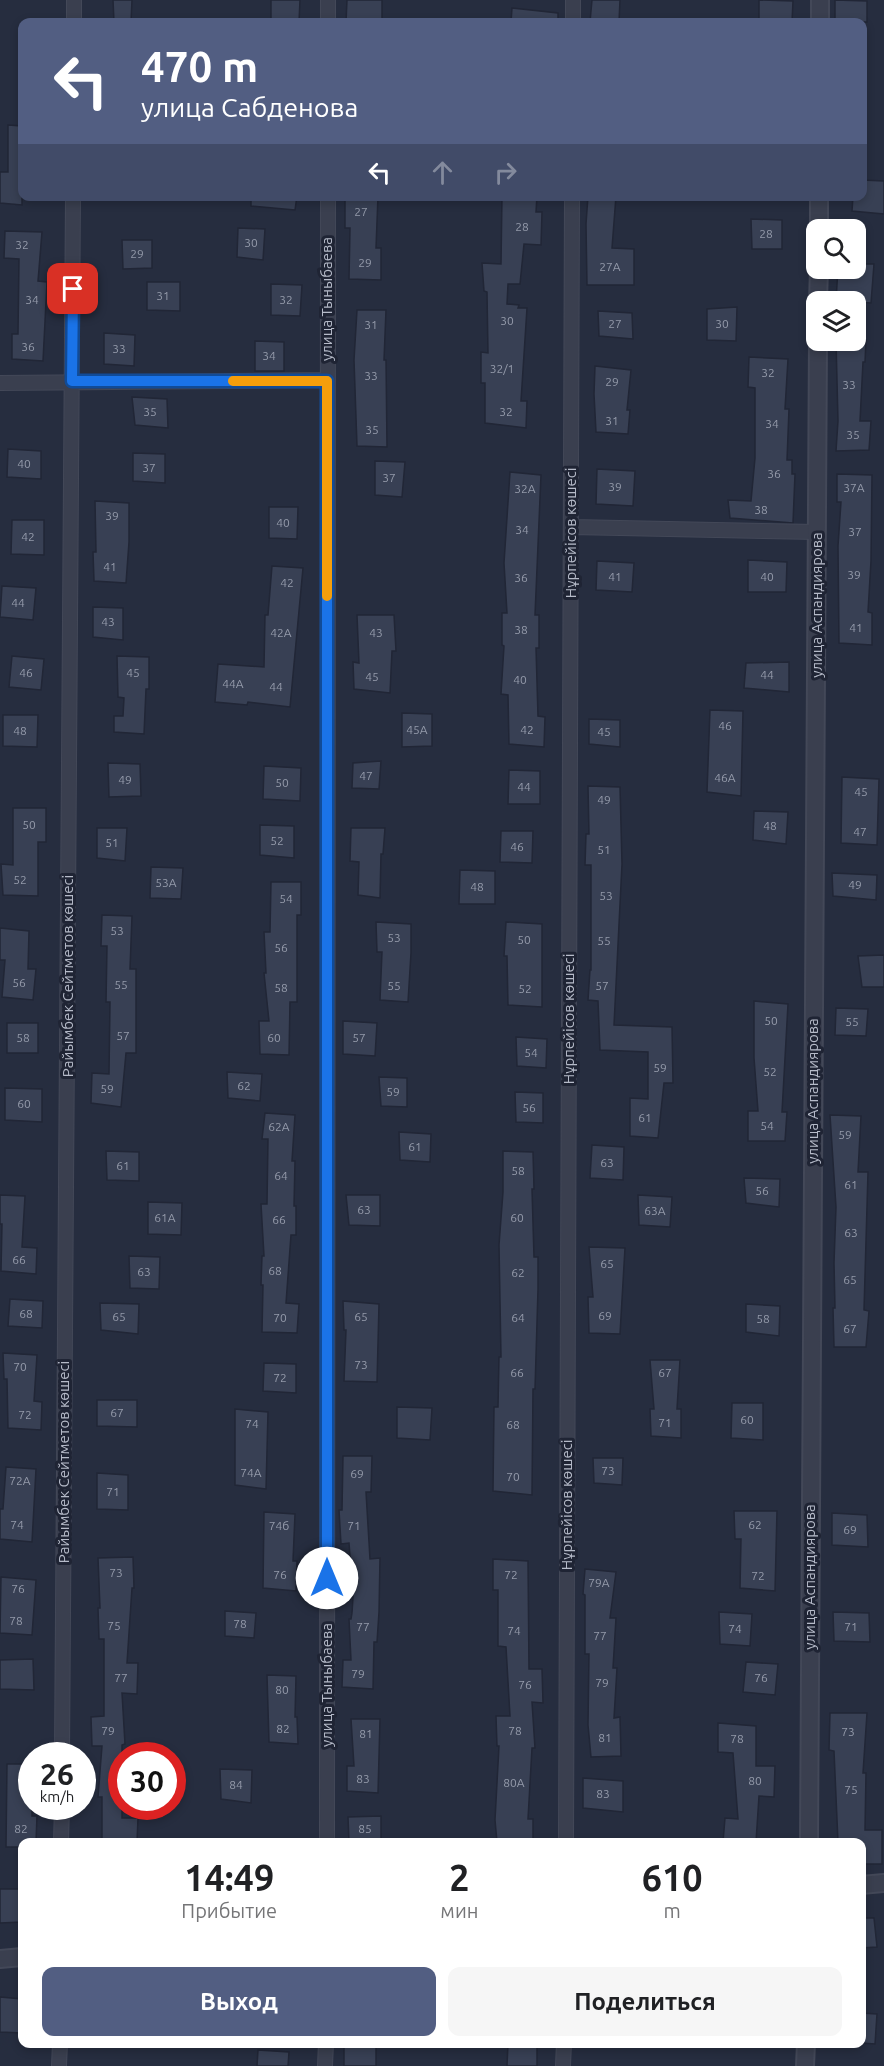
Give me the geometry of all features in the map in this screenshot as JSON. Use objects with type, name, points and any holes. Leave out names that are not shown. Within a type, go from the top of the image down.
[{"type":"street","points":[[74,0],[74,18]]},
{"type":"street","points":[[328,0],[328,18]]},
{"type":"street","points":[[573,0],[573,18]]},
{"type":"street","points":[[820,0],[820,18]]},
{"type":"street","name":"Райымбек Сейтметов көшесі","points":[[62,1742],[73,201]]},
{"type":"street","name":"улица Тыныбаева","points":[[327,1838],[328,201]]},
{"type":"street","name":"Нұрпейісов көшесі","points":[[566,1838],[572,201]]},
{"type":"street","points":[[819,201],[819,219]]},
{"type":"street","name":"улица Аспандиярова","points":[[809,1838],[818,351]]},
{"type":"street","points":[[0,383],[327,381]]},
{"type":"street","points":[[572,527],[817,532]]},
{"type":"street","points":[[61,1838],[62,1820]]},
{"type":"street","points":[[866,1885],[884,1883]]},
{"type":"street","points":[[0,1959],[18,1957]]},
{"type":"street","points":[[59,2066],[60,2048]]},
{"type":"street","points":[[325,2066],[326,2048]]},
{"type":"street","points":[[563,2066],[564,2048]]},
{"type":"street","points":[[805,2066],[806,2048]]},
{"type":"building","points":[[113,0],[132,0],[131,18],[114,18]]},
{"type":"building","points":[[271,0],[300,0],[299,18],[271,18]]},
{"type":"building","points":[[347,0],[382,0],[382,18],[346,18]]},
{"type":"building","points":[[592,0],[620,0],[619,18],[590,18]]},
{"type":"building","points":[[759,0],[793,1],[792,18],[759,18]]},
{"type":"building","points":[[835,0],[867,1],[867,18],[835,18]]},
{"type":"building","points":[[512,8],[558,13],[558,18],[511,18]]},
{"type":"building","points":[[8,125],[18,126],[18,201],[22,201],[22,205],[0,203],[0,172],[8,172]]},
{"type":"building","points":[[867,180],[884,181],[884,214],[852,211],[853,201],[867,201]]},
{"type":"building","points":[[251,201],[296,201],[295,210],[251,206]]},
{"type":"building","points":[[345,201],[378,201],[376,248],[381,248],[381,280],[349,279],[350,228],[345,228]]},
{"type":"building","points":[[502,201],[537,201],[536,212],[542,212],[541,245],[524,244],[520,284],[508,284],[507,304],[527,308],[521,401],[527,401],[526,428],[485,423],[485,383],[481,383],[481,352],[488,353],[487,292],[484,291],[482,263],[501,264]]},
{"type":"building","points":[[588,201],[616,201],[612,248],[634,249],[634,285],[587,285]]},
{"type":"building","points":[[751,219],[782,220],[782,249],[752,249]]},
{"type":"building","points":[[238,228],[265,229],[263,260],[237,257]]},
{"type":"building","points":[[5,231],[42,232],[38,281],[47,282],[43,361],[12,359],[12,334],[18,334],[19,259],[4,258]]},
{"type":"building","points":[[122,240],[152,240],[152,268],[123,269]]},
{"type":"building","points":[[866,264],[874,264],[871,303],[866,303],[866,291],[837,291],[837,279],[866,279]]},
{"type":"building","points":[[147,282],[180,282],[180,311],[147,310]]},
{"type":"building","points":[[271,284],[302,285],[300,316],[271,315]]},
{"type":"building","points":[[737,307],[736,341],[707,340],[707,309]]},
{"type":"building","points":[[357,310],[386,310],[384,360],[386,360],[387,447],[357,446],[354,360]]},
{"type":"building","points":[[598,311],[632,313],[633,339],[599,336]]},
{"type":"building","points":[[104,333],[135,335],[134,366],[104,364]]},
{"type":"building","points":[[255,341],[284,342],[284,371],[255,371]]},
{"type":"building","points":[[836,351],[866,351],[860,421],[871,421],[869,450],[836,451],[838,421]]},
{"type":"building","points":[[749,357],[788,359],[785,409],[789,409],[787,460],[792,460],[792,474],[795,474],[793,523],[730,518],[728,500],[751,501],[755,458],[755,388],[748,387]]},
{"type":"building","points":[[595,366],[631,370],[627,410],[630,410],[628,434],[596,432]]},
{"type":"building","points":[[132,397],[167,399],[168,428],[135,425]]},
{"type":"building","points":[[8,449],[41,451],[41,479],[7,477]]},
{"type":"building","points":[[133,453],[165,454],[165,483],[133,481]]},
{"type":"building","points":[[375,461],[405,462],[402,497],[375,495]]},
{"type":"building","points":[[597,469],[635,471],[633,506],[596,504]]},
{"type":"building","points":[[510,472],[541,475],[535,615],[539,615],[539,648],[536,648],[538,716],[545,717],[544,747],[509,744],[508,695],[501,694],[504,646],[502,645],[502,613],[507,613],[504,563]]},
{"type":"building","points":[[837,474],[872,475],[868,612],[872,613],[872,645],[839,643],[838,546],[841,502],[837,502]]},
{"type":"building","points":[[95,501],[129,503],[126,583],[94,581]]},
{"type":"building","points":[[269,507],[298,507],[297,539],[269,538]]},
{"type":"building","points":[[12,520],[44,520],[44,555],[11,554]]},
{"type":"building","points":[[748,560],[787,562],[786,592],[748,592]]},
{"type":"building","points":[[597,561],[634,563],[632,592],[596,590]]},
{"type":"building","points":[[272,566],[303,568],[290,707],[248,702],[247,705],[215,702],[218,664],[264,667],[265,615],[268,615]]},
{"type":"building","points":[[2,586],[36,588],[33,620],[0,617]]},
{"type":"building","points":[[93,607],[123,608],[123,640],[93,637]]},
{"type":"building","points":[[357,615],[394,615],[396,651],[392,651],[390,693],[354,689],[353,662],[359,663]]},
{"type":"building","points":[[12,656],[44,659],[41,690],[9,687]]},
{"type":"building","points":[[117,656],[149,657],[149,689],[146,689],[144,734],[114,732],[114,716],[123,716],[124,698],[118,697]]},
{"type":"building","points":[[789,662],[789,692],[744,688],[746,663]]},
{"type":"building","points":[[710,710],[743,711],[741,796],[707,792]]},
{"type":"building","points":[[402,713],[432,714],[432,746],[402,747]]},
{"type":"building","points":[[3,715],[38,715],[37,747],[3,746]]},
{"type":"building","points":[[589,719],[620,720],[620,747],[589,744]]},
{"type":"building","points":[[381,761],[379,789],[352,788],[353,763]]},
{"type":"building","points":[[108,763],[140,764],[141,796],[109,797]]},
{"type":"building","points":[[264,766],[301,768],[300,801],[263,799]]},
{"type":"building","points":[[509,770],[540,771],[540,804],[508,804]]},
{"type":"building","points":[[842,777],[879,779],[877,845],[841,843]]},
{"type":"building","points":[[588,786],[620,787],[622,864],[614,1025],[672,1027],[673,1083],[664,1083],[658,1138],[630,1136],[630,1098],[648,1099],[648,1052],[600,1050],[598,1001],[588,1000],[591,970],[591,865],[585,865],[586,834],[589,834]]},
{"type":"building","points":[[13,808],[46,808],[46,842],[38,842],[38,896],[3,895],[1,864],[13,865]]},
{"type":"building","points":[[754,811],[788,812],[786,844],[753,840]]},
{"type":"building","points":[[260,825],[294,826],[294,858],[260,855]]},
{"type":"building","points":[[97,828],[127,828],[125,861],[97,858]]},
{"type":"building","points":[[351,828],[385,828],[383,854],[381,854],[380,898],[358,895],[359,862],[350,861]]},
{"type":"building","points":[[501,831],[533,831],[532,863],[500,862]]},
{"type":"building","points":[[151,867],[183,868],[181,899],[150,898]]},
{"type":"building","points":[[460,870],[495,871],[495,904],[459,904]]},
{"type":"building","points":[[832,873],[877,875],[876,900],[833,896]]},
{"type":"building","points":[[271,882],[301,882],[301,915],[297,915],[297,1002],[290,1002],[289,1055],[260,1054],[259,1021],[269,1021],[264,973],[266,973],[264,932],[270,932]]},
{"type":"building","points":[[102,915],[132,916],[130,969],[136,969],[136,1053],[126,1053],[121,1107],[91,1103],[92,1073],[109,1074],[110,1002],[106,1002],[107,946],[101,946]]},
{"type":"building","points":[[376,922],[411,924],[408,1002],[380,1000],[382,952],[377,952]]},
{"type":"building","points":[[506,922],[542,924],[542,1007],[508,1005],[507,956],[504,956]]},
{"type":"building","points":[[0,928],[29,931],[28,969],[36,969],[33,1000],[2,997],[5,960],[0,960]]},
{"type":"building","points":[[884,955],[884,987],[862,987],[858,956]]},
{"type":"building","points":[[754,1001],[788,1004],[782,1112],[787,1112],[785,1141],[748,1141],[748,1111],[758,1111],[754,1058]]},
{"type":"building","points":[[836,1008],[868,1009],[866,1036],[835,1035]]},
{"type":"building","points":[[343,1021],[377,1023],[375,1056],[343,1054]]},
{"type":"building","points":[[7,1023],[38,1023],[38,1053],[7,1053]]},
{"type":"building","points":[[516,1037],[547,1039],[546,1068],[517,1066]]},
{"type":"building","points":[[227,1072],[262,1074],[260,1101],[228,1098]]},
{"type":"building","points":[[379,1077],[407,1078],[407,1107],[381,1106]]},
{"type":"building","points":[[5,1088],[42,1089],[42,1122],[5,1120]]},
{"type":"building","points":[[515,1092],[543,1093],[543,1123],[516,1122]]},
{"type":"building","points":[[265,1113],[295,1115],[292,1161],[295,1161],[296,1235],[291,1235],[286,1303],[299,1304],[297,1333],[262,1332],[263,1285],[261,1285],[262,1256],[264,1256],[261,1204],[267,1204],[268,1139],[262,1139]]},
{"type":"building","points":[[830,1115],[861,1116],[858,1172],[868,1172],[864,1310],[869,1311],[866,1347],[834,1347],[836,1207]]},
{"type":"building","points":[[399,1132],[431,1134],[430,1162],[400,1160]]},
{"type":"building","points":[[592,1145],[624,1147],[623,1180],[590,1178]]},
{"type":"building","points":[[106,1151],[139,1152],[139,1181],[107,1180]]},
{"type":"building","points":[[503,1151],[533,1152],[534,1257],[538,1257],[538,1289],[535,1389],[533,1389],[532,1495],[493,1491],[494,1407],[498,1407],[499,1357],[501,1357],[499,1245]]},
{"type":"building","points":[[744,1178],[780,1179],[779,1207],[746,1203]]},
{"type":"building","points":[[0,1195],[25,1196],[22,1247],[37,1248],[36,1274],[1,1271]]},
{"type":"building","points":[[346,1195],[380,1195],[380,1226],[349,1225]]},
{"type":"building","points":[[638,1195],[672,1197],[670,1227],[639,1225]]},
{"type":"building","points":[[148,1202],[182,1203],[181,1235],[148,1234]]},
{"type":"building","points":[[589,1247],[625,1248],[620,1334],[589,1333],[588,1297],[593,1297]]},
{"type":"building","points":[[129,1256],[160,1257],[159,1289],[130,1288]]},
{"type":"building","points":[[10,1299],[43,1301],[42,1328],[8,1326]]},
{"type":"building","points":[[343,1301],[379,1304],[377,1382],[344,1381],[346,1330],[344,1330]]},
{"type":"building","points":[[100,1303],[139,1304],[138,1334],[101,1330]]},
{"type":"building","points":[[746,1304],[780,1306],[779,1336],[746,1332]]},
{"type":"building","points":[[3,1353],[37,1355],[34,1401],[42,1402],[41,1430],[8,1428],[7,1379],[4,1379]]},
{"type":"building","points":[[650,1360],[680,1360],[677,1409],[681,1409],[681,1438],[651,1436],[650,1409],[654,1409]]},
{"type":"building","points":[[264,1363],[296,1364],[296,1393],[263,1391]]},
{"type":"building","points":[[97,1400],[137,1400],[137,1427],[97,1426]]},
{"type":"building","points":[[732,1403],[763,1403],[763,1440],[731,1438]]},
{"type":"building","points":[[397,1407],[432,1408],[430,1440],[397,1438]]},
{"type":"building","points":[[235,1409],[268,1412],[266,1489],[235,1485]]},
{"type":"building","points":[[343,1456],[372,1456],[371,1492],[366,1492],[370,1559],[380,1558],[379,1612],[377,1642],[374,1642],[373,1689],[342,1687],[343,1660],[351,1660],[349,1619],[351,1619],[353,1597],[349,1543],[341,1544],[339,1510],[342,1510]]},
{"type":"building","points":[[593,1458],[623,1458],[622,1485],[594,1483]]},
{"type":"building","points":[[6,1467],[36,1469],[32,1542],[0,1539],[0,1509],[3,1509]]},
{"type":"building","points":[[97,1473],[128,1475],[128,1510],[97,1509]]},
{"type":"building","points":[[734,1511],[777,1511],[775,1591],[740,1588],[741,1539],[735,1539]]},
{"type":"building","points":[[264,1512],[295,1514],[293,1561],[297,1561],[296,1591],[263,1588]]},
{"type":"building","points":[[832,1513],[867,1515],[868,1547],[832,1545]]},
{"type":"building","points":[[133,1557],[134,1588],[132,1588],[127,1663],[138,1663],[137,1694],[122,1693],[125,1742],[108,1742],[108,1820],[138,1820],[137,1838],[102,1838],[102,1797],[98,1797],[102,1746],[96,1746],[96,1742],[92,1742],[91,1717],[104,1716],[104,1639],[99,1639],[98,1608],[100,1608],[98,1558]]},
{"type":"building","points":[[493,1559],[528,1561],[529,1669],[542,1669],[543,1703],[532,1702],[535,1748],[532,1748],[528,1819],[533,1819],[533,1838],[497,1838],[495,1820],[499,1746],[497,1746],[496,1716],[510,1716],[506,1647],[498,1646],[498,1590],[493,1590]]},
{"type":"building","points":[[585,1569],[616,1572],[610,1618],[616,1618],[613,1668],[617,1668],[614,1718],[620,1717],[621,1756],[591,1757],[588,1725],[589,1654],[585,1654],[585,1595],[583,1594]]},
{"type":"building","points":[[1,1577],[36,1580],[32,1635],[0,1633]]},
{"type":"building","points":[[225,1611],[256,1613],[254,1638],[225,1636]]},
{"type":"building","points":[[719,1612],[752,1614],[750,1646],[720,1644]]},
{"type":"building","points":[[833,1612],[869,1613],[870,1642],[834,1641]]},
{"type":"building","points":[[33,1659],[34,1690],[0,1689],[0,1660]]},
{"type":"building","points":[[746,1662],[778,1664],[775,1695],[743,1692]]},
{"type":"building","points":[[267,1675],[296,1676],[295,1717],[297,1717],[298,1744],[269,1742]]},
{"type":"building","points":[[830,1713],[867,1713],[863,1773],[866,1773],[865,1830],[882,1830],[882,1864],[866,1864],[866,1838],[838,1838],[834,1751],[829,1750]]},
{"type":"building","points":[[351,1719],[380,1719],[378,1793],[347,1791],[347,1766],[354,1766]]},
{"type":"building","points":[[718,1723],[756,1726],[756,1766],[775,1766],[774,1797],[759,1796],[756,1838],[723,1838],[725,1818],[738,1819],[733,1753],[718,1752]]},
{"type":"building","points":[[7,1764],[18,1764],[18,1820],[37,1820],[36,1838],[18,1838],[18,1847],[6,1847]]},
{"type":"building","points":[[220,1769],[252,1770],[251,1803],[221,1799]]},
{"type":"building","points":[[583,1778],[623,1781],[623,1812],[583,1808]]},
{"type":"building","points":[[381,1816],[381,1838],[349,1838],[348,1817]]},
{"type":"building","points":[[0,1889],[18,1889],[18,1922],[0,1923]]},
{"type":"building","points":[[866,1918],[874,1918],[877,1947],[866,1948]]},
{"type":"building","points":[[0,1997],[18,1999],[18,2033],[0,2032]]},
{"type":"building","points":[[866,2013],[877,2014],[875,2044],[866,2043]]},
{"type":"building","points":[[344,2048],[376,2048],[376,2066],[344,2066]]},
{"type":"building","points":[[508,2048],[537,2048],[537,2066],[507,2066]]},
{"type":"building","points":[[258,2050],[289,2052],[288,2066],[257,2066]]},
{"type":"slow traffic","points":[[233,381],[327,381],[327,596]]},
{"type":"route","points":[[73,289],[72,381],[327,381],[327,1578]]}]
